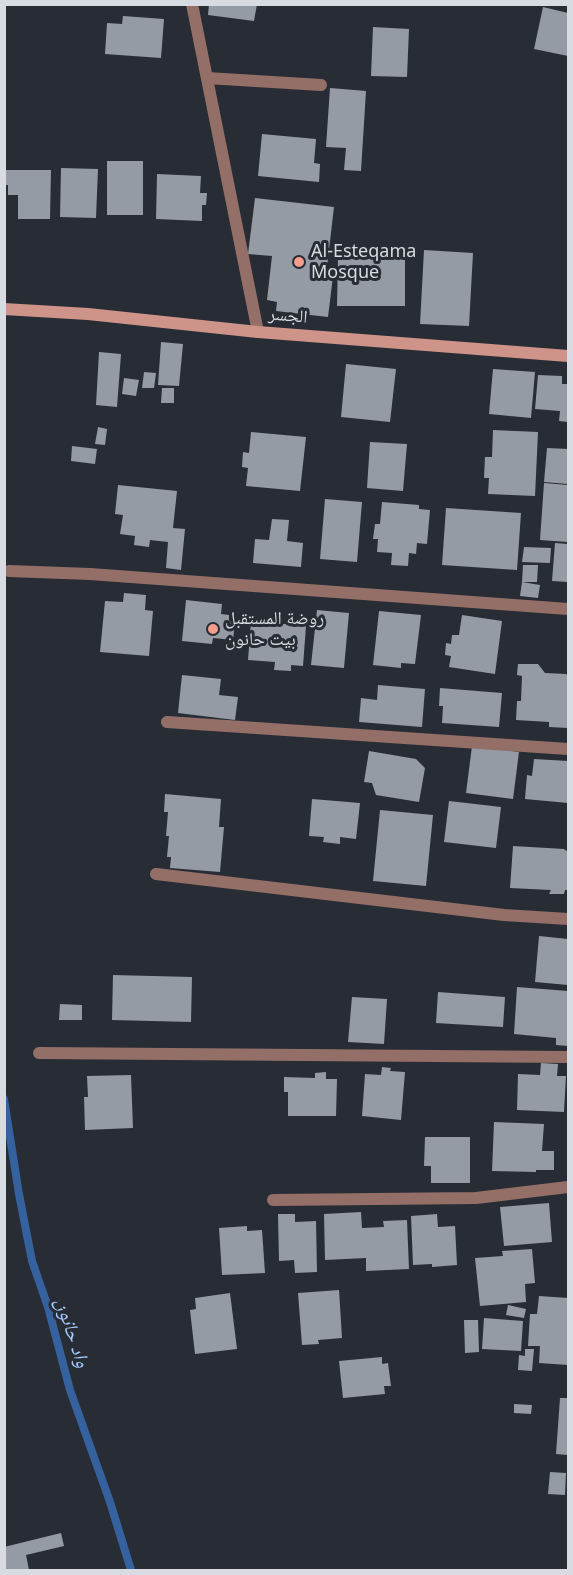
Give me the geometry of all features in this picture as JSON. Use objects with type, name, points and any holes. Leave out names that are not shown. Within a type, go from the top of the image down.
[{"type":"street","points":[[192,4],[258,332]]},
{"type":"street","points":[[207,78],[321,85]]},
{"type":"street","name":"الجسر","points":[[4,309],[88,314],[258,332],[568,356]]},
{"type":"street","points":[[9,571],[102,574],[568,609]]},
{"type":"street","points":[[167,722],[568,749]]},
{"type":"street","points":[[156,874],[504,915],[568,919]]},
{"type":"street","points":[[39,1053],[568,1058]]},
{"type":"street","points":[[273,1200],[476,1198],[568,1187]]},
{"type":"building","points":[[209,4],[257,4],[254,21],[208,15]]},
{"type":"building","points":[[543,7],[568,13],[568,56],[534,49]]},
{"type":"building","points":[[123,16],[164,19],[161,58],[105,54],[107,23],[122,24]]},
{"type":"building","points":[[373,27],[409,29],[407,77],[371,76]]},
{"type":"building","points":[[330,88],[366,91],[361,171],[344,170],[346,148],[326,147]]},
{"type":"building","points":[[262,134],[316,139],[314,163],[320,164],[319,182],[258,176]]},
{"type":"building","points":[[107,161],[143,161],[143,215],[107,215]]},
{"type":"building","points":[[61,168],[98,169],[96,218],[60,217]]},
{"type":"building","points":[[4,170],[51,170],[50,219],[18,219],[18,195],[8,195],[8,185],[4,185]]},
{"type":"building","points":[[157,174],[201,176],[200,193],[207,193],[206,205],[202,205],[202,221],[156,219]]},
{"type":"building","name":"Al-Esteqama Mosque","points":[[255,198],[334,207],[327,267],[334,268],[328,317],[276,311],[277,302],[267,300],[272,256],[248,254]]},
{"type":"building","points":[[424,250],[473,253],[469,326],[420,324]]},
{"type":"building","points":[[338,259],[405,259],[405,306],[337,306]]},
{"type":"building","points":[[161,342],[183,344],[179,386],[158,385]]},
{"type":"building","points":[[99,352],[121,354],[117,407],[96,405]]},
{"type":"building","points":[[346,364],[396,369],[390,422],[341,417]]},
{"type":"building","points":[[493,369],[535,372],[531,418],[489,414]]},
{"type":"building","points":[[144,372],[156,373],[154,388],[142,388]]},
{"type":"building","points":[[538,375],[562,376],[562,384],[568,384],[568,422],[559,421],[560,411],[535,409]]},
{"type":"building","points":[[124,378],[139,380],[136,396],[122,394]]},
{"type":"building","points":[[162,388],[174,388],[174,403],[161,403]]},
{"type":"building","points":[[98,427],[107,429],[105,445],[95,444]]},
{"type":"building","points":[[493,430],[538,432],[535,496],[488,494],[489,478],[484,478],[485,457],[492,457]]},
{"type":"building","points":[[251,432],[306,437],[300,491],[246,486],[248,468],[242,467],[243,452],[249,453]]},
{"type":"building","points":[[370,442],[407,444],[403,491],[367,488]]},
{"type":"building","points":[[72,446],[97,449],[95,464],[71,461]]},
{"type":"building","points":[[547,448],[568,449],[568,484],[544,482]]},
{"type":"building","points":[[544,483],[568,485],[568,542],[540,540]]},
{"type":"building","points":[[118,485],[177,491],[173,528],[185,529],[181,570],[166,568],[168,542],[150,540],[149,547],[134,545],[135,536],[120,534],[123,515],[115,514]]},
{"type":"building","points":[[325,499],[362,502],[357,562],[320,559]]},
{"type":"building","points":[[382,502],[419,505],[419,509],[430,510],[427,544],[417,543],[416,554],[409,553],[408,566],[391,565],[392,553],[377,552],[378,539],[373,539],[375,524],[380,524]]},
{"type":"building","points":[[446,508],[521,513],[517,570],[442,565]]},
{"type":"building","points":[[272,519],[289,520],[287,541],[303,543],[301,567],[253,563],[255,539],[269,540]]},
{"type":"building","points":[[555,543],[568,544],[568,582],[552,581]]},
{"type":"building","points":[[524,547],[551,548],[550,563],[522,562]]},
{"type":"building","points":[[523,565],[538,565],[537,582],[522,582]]},
{"type":"building","points":[[522,582],[540,585],[538,598],[520,596]]},
{"type":"building","points":[[124,593],[146,595],[145,610],[153,611],[149,656],[100,652],[105,601],[123,602]]},
{"type":"building","points":[[186,600],[222,604],[221,614],[229,615],[229,621],[235,622],[233,640],[213,638],[212,644],[182,641]]},
{"type":"building","points":[[317,610],[349,613],[344,668],[311,665]]},
{"type":"building","points":[[379,611],[421,615],[415,664],[401,663],[401,668],[373,665]]},
{"type":"building","points":[[462,615],[502,621],[495,674],[449,667],[451,656],[445,655],[446,643],[451,644],[452,635],[459,635]]},
{"type":"building","points":[[251,621],[306,626],[303,666],[291,665],[291,671],[274,670],[275,662],[248,660]]},
{"type":"building","points":[[518,664],[538,664],[545,673],[568,676],[568,728],[549,727],[549,722],[516,720],[517,701],[521,701],[522,676],[517,675]]},
{"type":"building","points":[[182,675],[221,679],[219,695],[238,697],[235,720],[178,713]]},
{"type":"building","points":[[378,685],[425,689],[422,727],[359,722],[361,698],[377,700]]},
{"type":"building","points":[[440,688],[502,693],[499,727],[442,723],[443,706],[439,706]]},
{"type":"building","points":[[472,746],[519,752],[513,799],[466,793]]},
{"type":"building","points":[[369,751],[416,759],[425,768],[419,802],[376,795],[372,783],[364,782]]},
{"type":"building","points":[[534,759],[568,761],[568,803],[525,799],[527,775],[532,776]]},
{"type":"building","points":[[165,794],[221,799],[219,827],[224,827],[220,872],[170,868],[171,857],[167,857],[169,836],[166,836],[168,812],[164,812]]},
{"type":"building","points":[[312,799],[360,803],[356,839],[340,837],[340,844],[323,842],[324,837],[309,836]]},
{"type":"building","points":[[449,801],[501,807],[496,848],[444,842]]},
{"type":"building","points":[[380,810],[433,815],[426,886],[373,881]]},
{"type":"building","points":[[513,846],[564,849],[568,852],[568,890],[565,890],[564,894],[549,894],[551,890],[510,888]]},
{"type":"building","points":[[539,936],[568,939],[568,985],[535,982]]},
{"type":"building","points":[[113,975],[192,977],[191,1022],[112,1020]]},
{"type":"building","points":[[517,987],[568,991],[568,1046],[556,1045],[556,1038],[514,1034]]},
{"type":"building","points":[[438,992],[505,997],[503,1027],[436,1023]]},
{"type":"building","points":[[352,997],[387,999],[384,1044],[348,1042]]},
{"type":"building","points":[[60,1004],[82,1005],[82,1020],[59,1020]]},
{"type":"building","points":[[541,1063],[558,1064],[557,1076],[566,1076],[564,1112],[517,1110],[518,1074],[540,1075]]},
{"type":"building","points":[[382,1067],[391,1068],[390,1071],[405,1072],[401,1120],[362,1116],[365,1074],[381,1075]]},
{"type":"building","points":[[326,1072],[326,1079],[337,1079],[336,1116],[288,1116],[288,1092],[284,1092],[284,1077],[315,1078],[315,1073]]},
{"type":"building","points":[[131,1075],[133,1128],[85,1130],[84,1097],[88,1097],[87,1076]]},
{"type":"building","points":[[494,1122],[544,1124],[542,1151],[554,1151],[554,1170],[492,1171]]},
{"type":"building","points":[[425,1137],[470,1137],[470,1183],[431,1183],[431,1166],[424,1166]]},
{"type":"building","points":[[549,1203],[552,1242],[504,1246],[500,1207]]},
{"type":"building","points":[[361,1212],[362,1228],[384,1227],[383,1221],[407,1220],[409,1269],[366,1271],[366,1258],[325,1260],[324,1214]]},
{"type":"building","points":[[278,1214],[295,1214],[295,1222],[316,1221],[317,1272],[295,1273],[294,1260],[279,1261]]},
{"type":"building","points":[[437,1214],[438,1227],[455,1226],[457,1265],[432,1267],[432,1264],[413,1265],[411,1216]]},
{"type":"building","points":[[247,1226],[247,1231],[262,1230],[265,1273],[222,1275],[219,1228]]},
{"type":"building","points":[[532,1249],[535,1283],[525,1284],[526,1302],[480,1306],[475,1258],[503,1256],[502,1251]]},
{"type":"building","points":[[339,1290],[342,1338],[318,1340],[319,1344],[302,1345],[298,1293]]},
{"type":"building","points":[[230,1293],[237,1349],[195,1354],[190,1310],[196,1309],[195,1298]]},
{"type":"building","points":[[539,1296],[568,1298],[568,1365],[539,1363],[540,1346],[528,1346],[530,1314],[537,1314]]},
{"type":"building","points":[[508,1305],[526,1309],[524,1318],[506,1315]]},
{"type":"building","points":[[484,1318],[523,1321],[521,1351],[482,1349]]},
{"type":"building","points":[[464,1320],[478,1320],[479,1352],[465,1353]]},
{"type":"building","points":[[525,1349],[534,1349],[532,1371],[518,1370],[519,1355],[525,1356]]},
{"type":"building","points":[[382,1357],[382,1364],[388,1363],[391,1386],[384,1386],[385,1394],[343,1398],[339,1361]]},
{"type":"building","points":[[560,1398],[568,1398],[568,1455],[556,1454]]},
{"type":"building","points":[[514,1404],[532,1405],[531,1414],[514,1413]]},
{"type":"building","points":[[550,1472],[566,1473],[565,1495],[548,1494]]},
{"type":"building","points":[[61,1533],[64,1546],[26,1555],[29,1570],[6,1570],[4,1547]]},
{"type":"waterway","name":"واد حانون","points":[[4,1099],[32,1261],[48,1307],[70,1390],[110,1502],[131,1570]]},
{"type":"place","name":"Al-Esteqama Mosque","points":[[299,262]]},
{"type":"place","name":"روضة المستقبل بيت حانون","points":[[213,629]]}]
